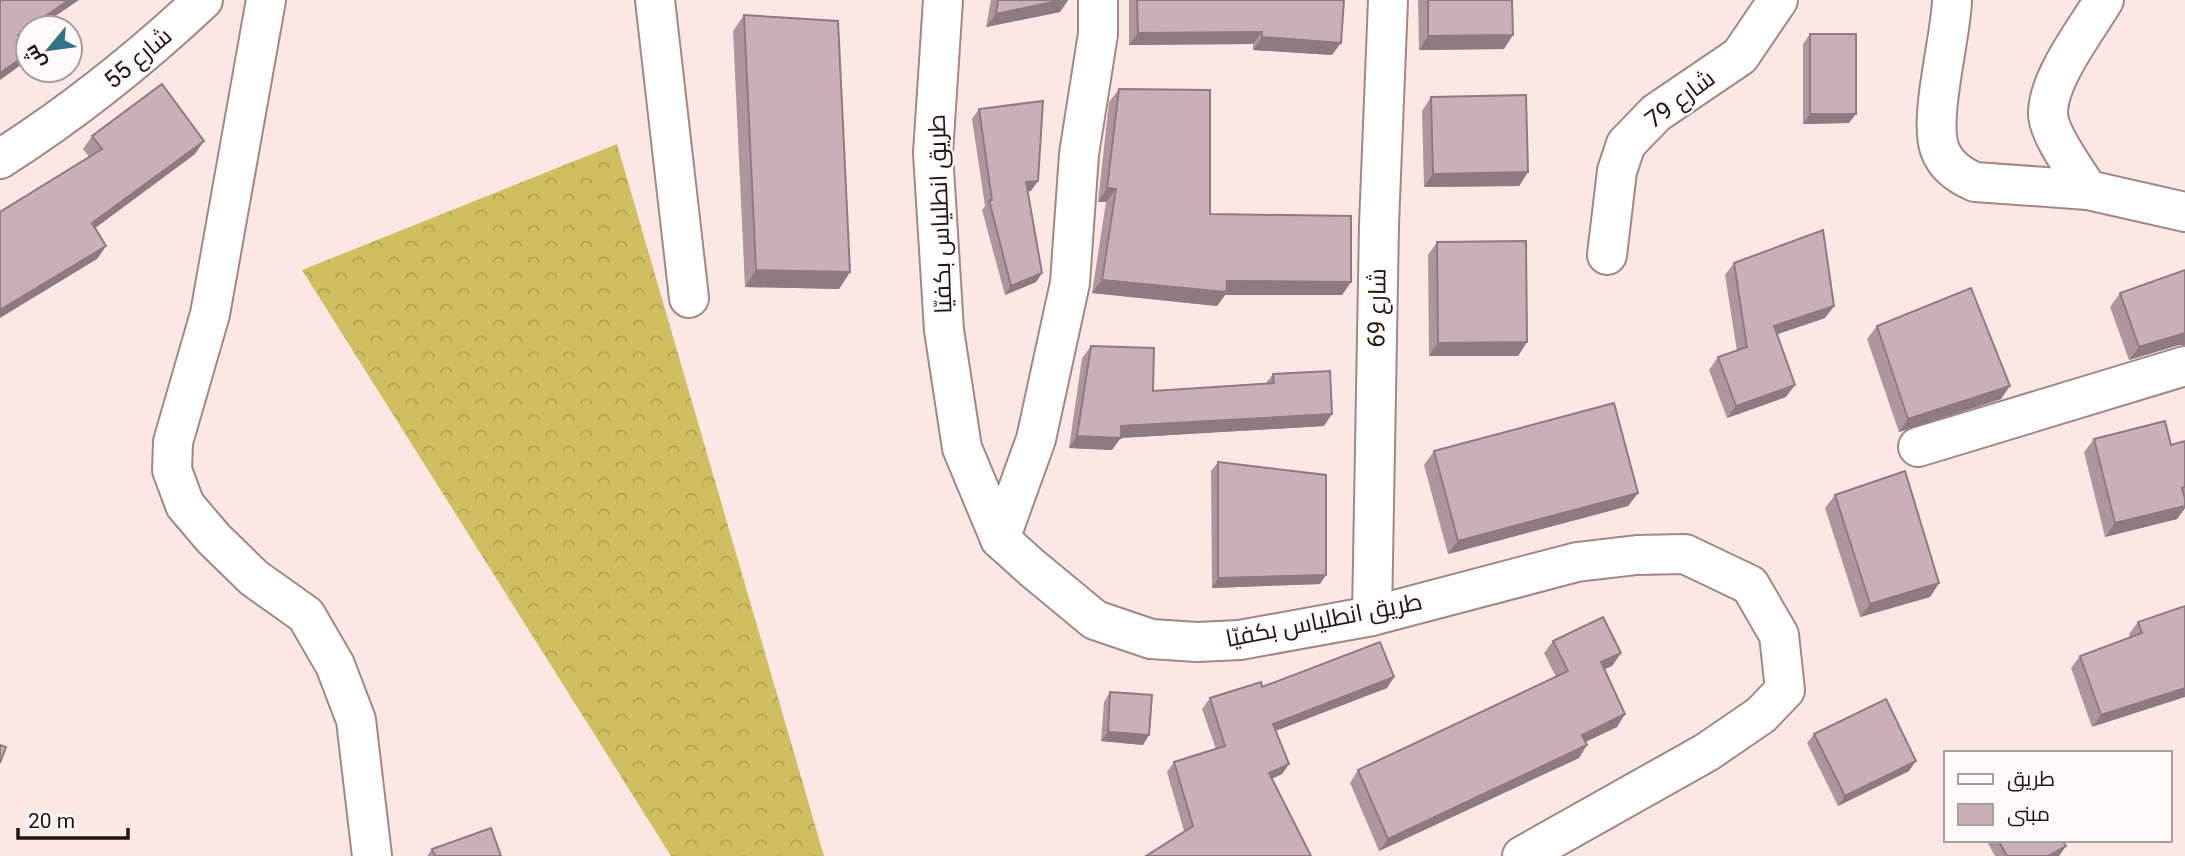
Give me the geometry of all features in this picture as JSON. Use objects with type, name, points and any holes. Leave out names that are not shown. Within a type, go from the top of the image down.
[{"type":"main road","name":"شارع 55","points":[[0,159],[69,114],[148,51],[203,0]]},
{"type":"main road","points":[[266,0],[210,314],[173,442],[172,470],[185,505],[254,578],[306,615],[335,665],[356,720],[372,856]]},
{"type":"main road","points":[[655,0],[689,298]]},
{"type":"main road","name":"طريق انطلياس بكفيّا","points":[[943,0],[933,153],[944,330],[962,448],[1000,540],[1095,620],[1151,639],[1240,640],[1372,616],[1577,562],[1637,555],[1685,554],[1750,585],[1779,635],[1784,690],[1761,715],[1707,752],[1522,856]]},
{"type":"main road","points":[[1000,540],[1036,439],[1070,283],[1079,154],[1098,34],[1098,0]]},
{"type":"main road","name":"شارع 69","points":[[1372,616],[1379,225],[1388,0]]},
{"type":"main road","name":"شارع 79","points":[[1607,255],[1617,171],[1626,144],[1656,113],[1740,55],[1779,0]]},
{"type":"main road","points":[[1952,0],[1951,27],[1936,126],[1940,152],[1958,174],[1975,182],[2088,190],[2185,212]]},
{"type":"main road","points":[[2088,190],[2060,145],[2048,114],[2056,81],[2104,0]]},
{"type":"main road","points":[[1918,447],[2185,366]]},
{"type":"green space","points":[[617,144],[824,856],[671,856],[302,270]]},
{"type":"building","points":[[0,0],[69,0],[49,14],[14,14],[14,64],[0,73]]},
{"type":"building","points":[[998,0],[1062,0],[996,14]]},
{"type":"building","points":[[1137,0],[1344,0],[1341,43],[1262,37],[1262,32],[1138,33]]},
{"type":"building","points":[[1428,0],[1512,0],[1513,35],[1428,36]]},
{"type":"building","points":[[744,15],[838,21],[850,272],[756,270]]},
{"type":"building","points":[[1810,34],[1856,34],[1856,114],[1810,114]]},
{"type":"building","points":[[162,84],[204,141],[92,223],[106,246],[0,310],[0,212],[102,149],[92,136]]},
{"type":"building","points":[[1119,89],[1210,90],[1210,214],[1351,216],[1351,282],[1227,281],[1226,292],[1102,280],[1116,189],[1107,188]]},
{"type":"building","points":[[1526,95],[1528,172],[1433,174],[1431,97]]},
{"type":"building","points":[[1043,101],[1038,181],[1026,182],[1042,273],[1011,286],[989,200],[992,200],[979,109]]},
{"type":"building","points":[[1823,230],[1834,306],[1774,326],[1795,385],[1736,406],[1718,357],[1747,347],[1734,263]]},
{"type":"building","points":[[1526,241],[1527,342],[1438,343],[1437,242]]},
{"type":"building","points":[[2185,270],[2185,333],[2139,347],[2120,293]]},
{"type":"building","points":[[1971,288],[2010,386],[1908,419],[1877,326]]},
{"type":"building","points":[[1091,346],[1154,348],[1153,391],[1274,383],[1273,374],[1330,371],[1332,414],[1121,426],[1121,438],[1077,436]]},
{"type":"building","points":[[1614,403],[1638,493],[1458,541],[1434,451]]},
{"type":"building","points":[[2165,421],[2171,445],[2185,441],[2185,487],[2182,488],[2185,506],[2115,523],[2094,439]]},
{"type":"building","points":[[1218,462],[1326,475],[1326,575],[1218,578]]},
{"type":"building","points":[[1905,471],[1939,583],[1870,604],[1835,495]]},
{"type":"building","points":[[2185,606],[2185,688],[2101,715],[2080,656],[2142,633],[2138,622]]},
{"type":"building","points":[[1603,617],[1621,653],[1601,662],[1625,714],[1582,735],[1587,745],[1388,839],[1358,770],[1568,671],[1553,641]]},
{"type":"building","points":[[1380,642],[1394,677],[1273,724],[1289,764],[1269,773],[1311,856],[1146,856],[1193,826],[1174,762],[1225,746],[1210,698],[1261,682],[1262,687]]},
{"type":"building","points":[[1110,692],[1152,695],[1149,735],[1108,732]]},
{"type":"building","points":[[1886,699],[1916,761],[1845,796],[1814,734]]},
{"type":"building","points":[[0,745],[6,747],[0,763]]},
{"type":"building","points":[[491,828],[501,856],[435,856],[432,849]]},
{"type":"building","points":[[1999,842],[2063,842],[2066,846],[2048,856],[2007,856]]}]
